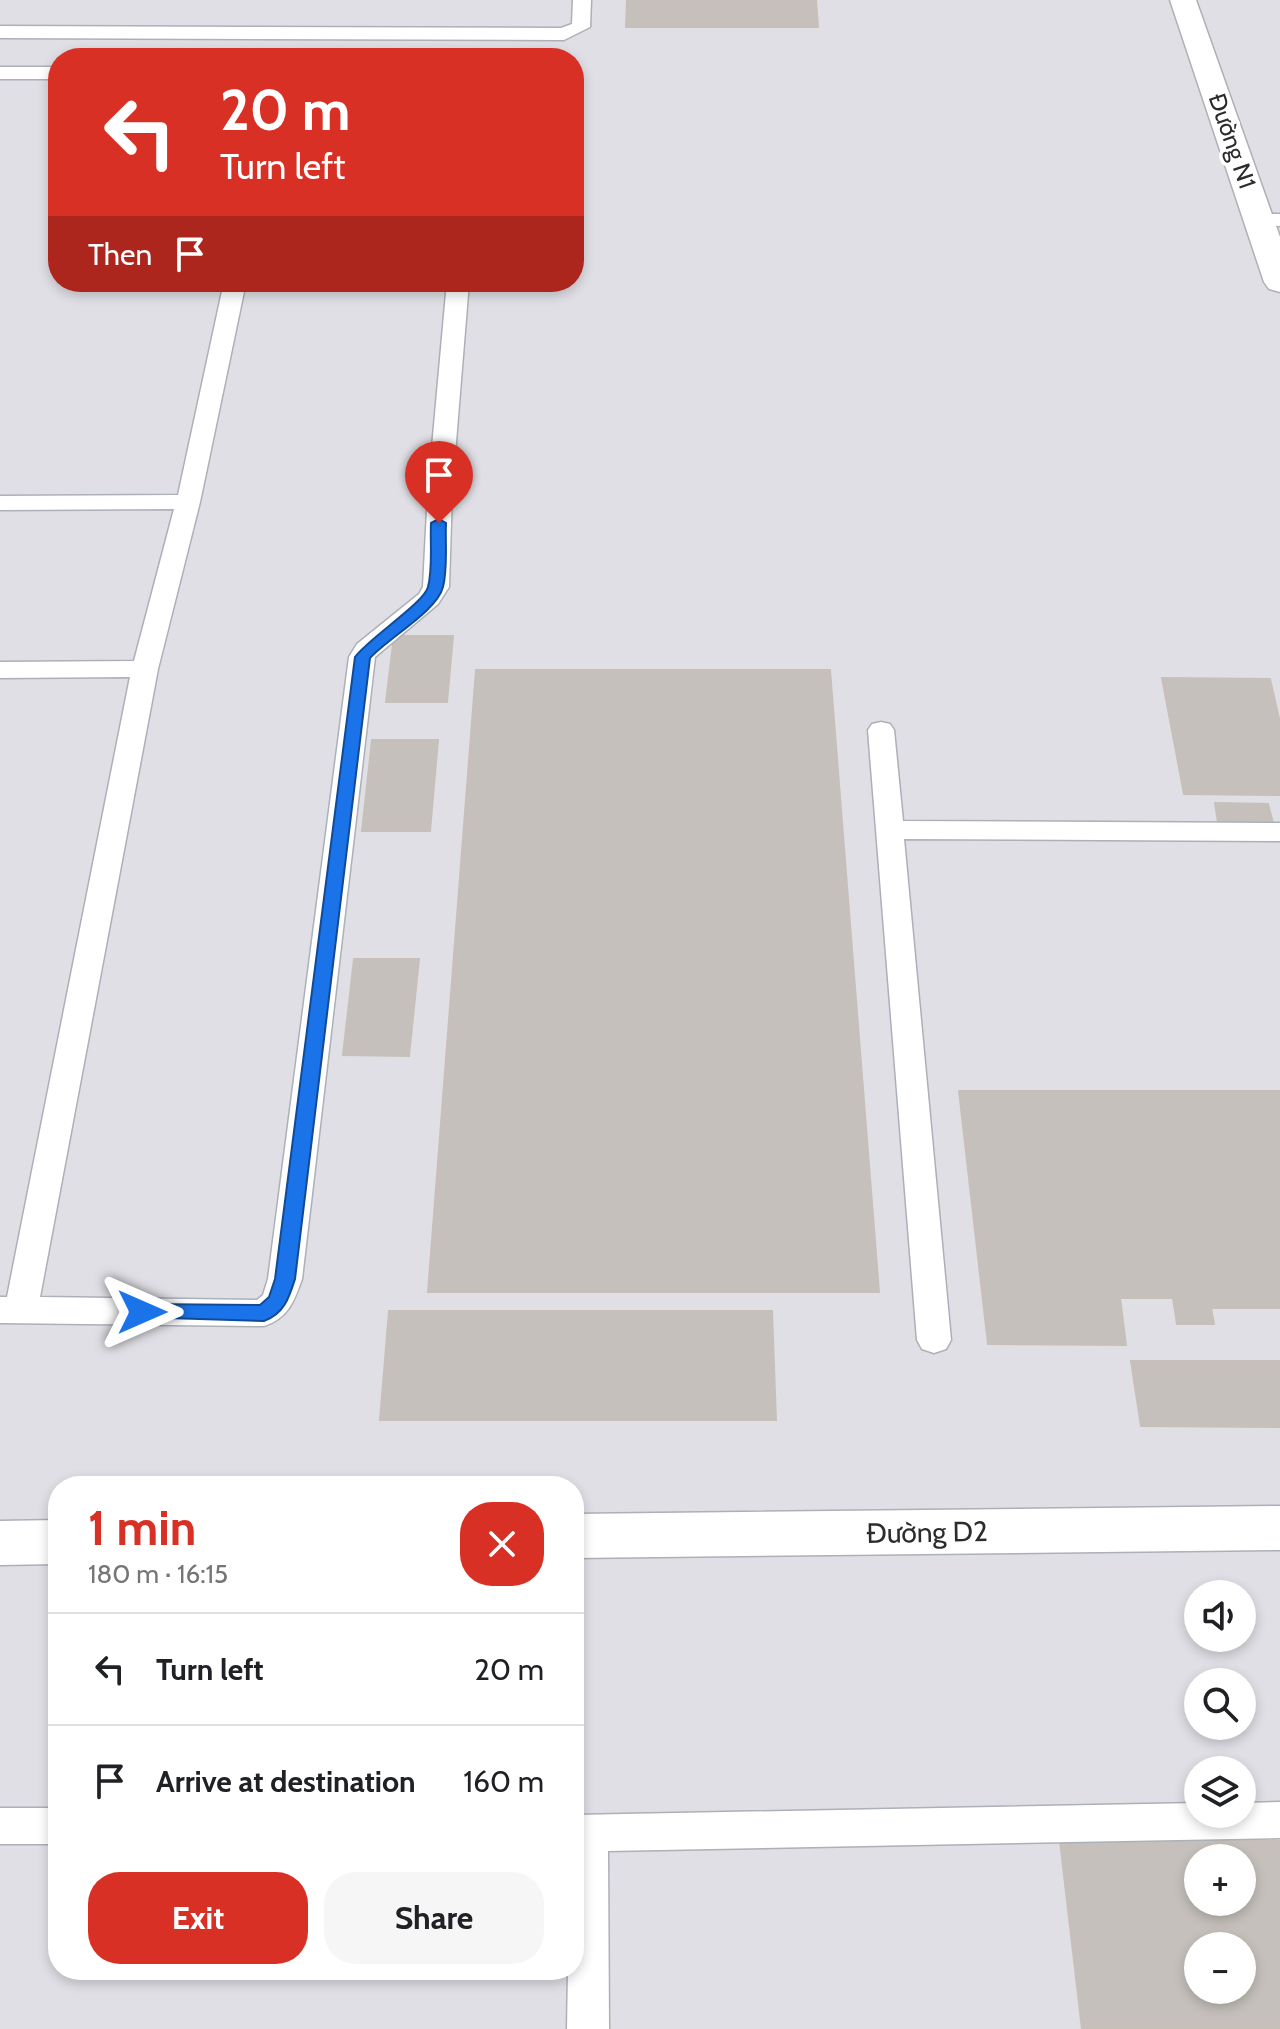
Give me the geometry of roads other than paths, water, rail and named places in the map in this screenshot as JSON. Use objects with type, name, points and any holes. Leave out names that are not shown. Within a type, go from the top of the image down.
[{"type":"street","name":"Đường N1","points":[[1183,0],[1269,220],[1280,282]]},
{"type":"street","name":"Đường D2","points":[[584,1536],[1280,1528]]},
{"type":"street","points":[[0,1543],[48,1542]]},
{"type":"lane","points":[[0,32],[564,34],[581,27],[582,0]]},
{"type":"lane","points":[[0,73],[48,73]]},
{"type":"lane","points":[[233,292],[188,502],[145,669],[10,1310],[264,1313],[277,1302],[285,1279],[362,657],[378,639],[429,599],[436,587],[457,292]]},
{"type":"lane","points":[[0,503],[188,502]]},
{"type":"lane","points":[[0,670],[145,669]]},
{"type":"lane","points":[[881,730],[934,1340]]},
{"type":"lane","points":[[890,830],[1280,832]]},
{"type":"lane","points":[[584,1834],[1280,1820]]},
{"type":"lane","points":[[0,1826],[48,1826]]},
{"type":"lane","points":[[584,1918],[588,2029]]}]
